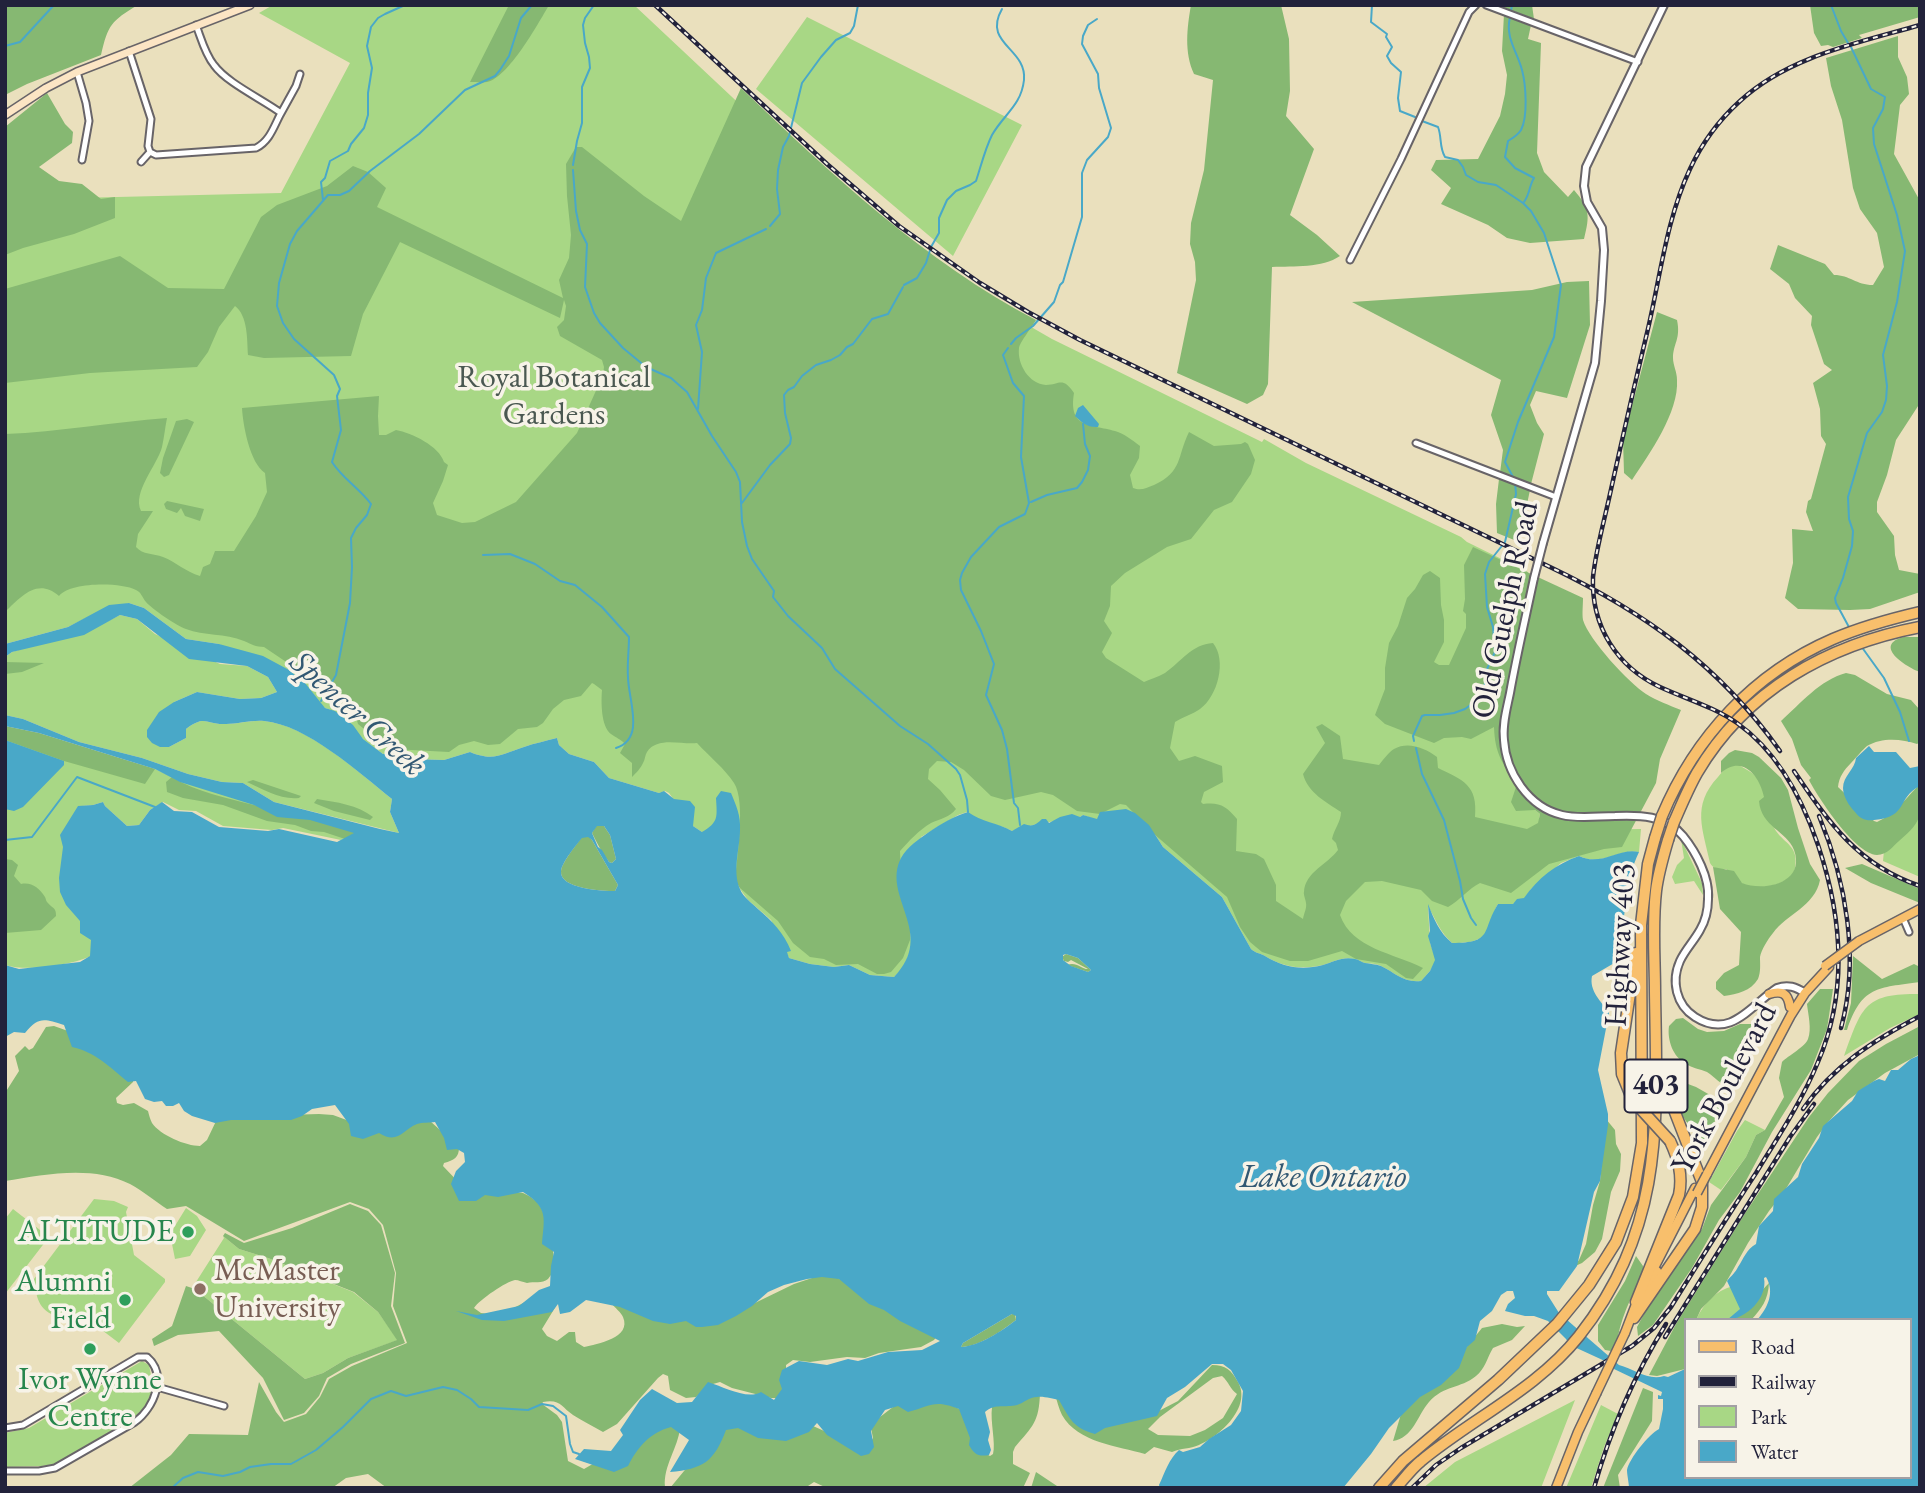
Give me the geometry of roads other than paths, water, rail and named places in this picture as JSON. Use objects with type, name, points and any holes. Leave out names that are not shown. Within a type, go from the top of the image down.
[{"type":"highway","name":"Highway 403","points":[[1379,1488],[1403,1461],[1542,1339],[1573,1306],[1603,1265],[1616,1241],[1633,1197],[1642,1143],[1641,925],[1648,864],[1662,816],[1689,762],[1741,698],[1781,667],[1818,645],[1847,633],[1920,611]]},
{"type":"highway","name":"Highway 403","points":[[1396,1488],[1418,1463],[1528,1385],[1561,1356],[1591,1320],[1611,1289],[1629,1251],[1639,1225],[1654,1154],[1656,892],[1660,866],[1674,822],[1697,773],[1717,744],[1756,701],[1800,670],[1858,643],[1920,627]]},
{"type":"highway","points":[[1636,1302],[1682,1182],[1670,1140],[1638,1106],[1622,1074],[1621,1053],[1641,925]]},
{"type":"highway","points":[[1634,1318],[1695,1229],[1703,1199],[1699,1174],[1664,1084],[1655,981]]},
{"type":"main road","points":[[5,116],[77,72],[250,5]]},
{"type":"main road","name":"York Boulevard","points":[[1625,1333],[1636,1302],[1790,1007],[1827,966],[1859,943],[1920,909]]},
{"type":"main road","name":"York Boulevard","points":[[1904,920],[1920,915]]},
{"type":"main road","name":"York Boulevard","points":[[1706,1171],[1803,992]]},
{"type":"main road","points":[[1769,993],[1784,993],[1788,997],[1790,1007]]},
{"type":"main road","name":"York Boulevard","points":[[1556,1488],[1578,1432],[1696,1190]]},
{"type":"street","points":[[1486,5],[1638,62]]},
{"type":"street","name":"Old Guelph Road","points":[[1664,5],[1586,167],[1584,186],[1587,202],[1602,228],[1604,250],[1595,363],[1534,578],[1503,730],[1506,755],[1514,776],[1528,795],[1550,811],[1571,816],[1632,815],[1657,819],[1669,824],[1691,846],[1709,895],[1707,914],[1701,929],[1679,962],[1676,972],[1677,994],[1690,1014],[1716,1025],[1729,1023],[1742,1018],[1769,993]]},
{"type":"street","points":[[1350,260],[1475,6]]},
{"type":"street","points":[[129,51],[151,119],[148,146],[150,152],[156,155],[256,148],[268,139],[281,113],[215,68],[196,25]]},
{"type":"street","points":[[77,72],[89,121],[82,160]]},
{"type":"street","points":[[275,124],[300,74]]},
{"type":"street","points":[[141,162],[150,152]]},
{"type":"street","points":[[1416,443],[1556,497]]},
{"type":"street","points":[[1904,920],[1909,932]]},
{"type":"street","points":[[1769,993],[1783,986],[1803,992]]},
{"type":"street","points":[[5,1428],[31,1421],[138,1357],[147,1357],[153,1363],[157,1387],[152,1404],[141,1418],[63,1465],[39,1471],[5,1471]]},
{"type":"street","points":[[157,1387],[224,1406]]},
{"type":"water","points":[[1083,405],[1099,424],[1098,427],[1088,426],[1075,416],[1078,408]]},
{"type":"water","name":"Lake Ontario","points":[[129,603],[144,608],[186,639],[219,644],[263,656],[289,670],[305,683],[325,708],[335,711],[353,725],[363,739],[383,754],[395,753],[410,759],[444,760],[470,752],[492,757],[557,738],[559,745],[569,754],[594,762],[609,778],[659,793],[664,791],[674,799],[690,801],[695,807],[693,826],[702,832],[714,822],[716,798],[721,791],[731,793],[740,820],[736,867],[740,889],[781,933],[791,951],[787,952],[789,958],[834,967],[849,965],[870,975],[894,977],[906,961],[910,930],[898,887],[897,873],[901,858],[929,832],[968,812],[1012,831],[1024,824],[1034,825],[1042,819],[1049,823],[1072,814],[1097,819],[1100,812],[1126,809],[1149,825],[1163,847],[1222,897],[1254,951],[1279,963],[1300,968],[1351,958],[1381,966],[1404,979],[1415,981],[1421,981],[1435,960],[1428,936],[1428,904],[1440,930],[1452,943],[1475,941],[1484,934],[1498,904],[1513,904],[1517,899],[1524,898],[1541,878],[1563,863],[1579,856],[1595,859],[1625,852],[1639,852],[1628,888],[1616,962],[1592,976],[1594,991],[1609,1013],[1598,1070],[1608,1114],[1600,1181],[1594,1192],[1577,1266],[1559,1291],[1547,1291],[1547,1294],[1559,1313],[1619,1365],[1652,1377],[1668,1377],[1684,1369],[1684,1479],[1911,1479],[1911,1318],[1758,1318],[1769,1300],[1770,1288],[1766,1277],[1763,1293],[1754,1306],[1741,1316],[1729,1318],[1740,1309],[1727,1281],[1747,1252],[1756,1244],[1759,1226],[1773,1211],[1774,1199],[1798,1177],[1802,1164],[1819,1138],[1823,1126],[1852,1101],[1858,1091],[1879,1079],[1885,1081],[1891,1070],[1898,1070],[1920,1055],[1920,1488],[1629,1488],[1629,1465],[1645,1441],[1659,1429],[1663,1399],[1658,1399],[1658,1395],[1661,1396],[1662,1392],[1570,1345],[1548,1321],[1505,1311],[1515,1298],[1513,1291],[1501,1295],[1492,1311],[1480,1321],[1475,1340],[1467,1347],[1459,1368],[1441,1385],[1420,1397],[1389,1428],[1343,1488],[1160,1488],[1167,1466],[1179,1450],[1183,1452],[1200,1447],[1231,1425],[1241,1411],[1243,1391],[1231,1370],[1223,1364],[1212,1364],[1167,1398],[1157,1416],[1105,1428],[1095,1434],[1073,1422],[1059,1400],[1034,1397],[1017,1405],[993,1408],[985,1412],[990,1432],[989,1455],[975,1453],[969,1445],[970,1438],[959,1409],[938,1404],[908,1412],[898,1406],[885,1410],[871,1431],[874,1447],[869,1454],[861,1456],[827,1435],[817,1423],[809,1432],[786,1441],[758,1438],[738,1428],[726,1430],[712,1457],[699,1466],[681,1471],[670,1472],[689,1440],[671,1427],[650,1437],[628,1466],[614,1472],[575,1459],[584,1449],[611,1451],[623,1435],[620,1430],[640,1400],[652,1389],[677,1403],[692,1402],[708,1382],[742,1394],[761,1392],[774,1400],[782,1389],[779,1380],[782,1370],[799,1361],[827,1365],[848,1359],[858,1361],[888,1352],[922,1350],[940,1341],[869,1304],[839,1279],[822,1277],[784,1285],[768,1292],[752,1306],[718,1325],[696,1327],[686,1321],[670,1324],[653,1321],[620,1307],[586,1300],[570,1312],[560,1314],[558,1304],[552,1312],[504,1321],[482,1320],[456,1311],[477,1315],[519,1306],[539,1290],[550,1286],[554,1252],[542,1244],[544,1220],[541,1209],[523,1192],[498,1197],[485,1195],[476,1201],[459,1201],[451,1184],[456,1171],[465,1162],[464,1153],[457,1149],[447,1150],[435,1122],[417,1124],[391,1138],[379,1133],[363,1139],[351,1136],[349,1124],[335,1105],[312,1109],[291,1120],[231,1120],[215,1123],[192,1116],[184,1111],[179,1103],[166,1106],[162,1101],[145,1099],[136,1081],[128,1082],[95,1056],[72,1047],[64,1025],[42,1020],[25,1033],[14,1032],[5,1037],[5,965],[19,969],[80,962],[90,956],[91,940],[80,933],[80,921],[66,905],[60,892],[63,847],[60,835],[78,806],[103,802],[127,826],[139,825],[150,810],[162,802],[174,811],[192,812],[219,827],[268,831],[279,829],[337,842],[354,833],[310,820],[277,817],[254,805],[180,782],[155,769],[39,733],[5,726],[5,715],[23,719],[79,742],[142,758],[188,774],[222,782],[243,783],[274,802],[399,833],[390,812],[392,799],[331,751],[280,724],[264,721],[219,724],[202,721],[186,729],[186,738],[169,747],[160,747],[147,737],[147,730],[159,712],[197,692],[240,699],[261,698],[277,692],[268,677],[247,666],[189,659],[137,619],[120,615],[84,635],[12,652],[5,657],[5,644],[68,627],[109,605]],"holes":[[[597,826],[604,826],[610,835],[616,859],[612,863],[598,847],[592,833]],[[588,837],[618,885],[615,891],[583,888],[567,882],[562,877],[561,871],[570,853],[582,838]],[[1063,955],[1078,958],[1091,970],[1088,972],[1071,966],[1063,960]],[[1012,1314],[1016,1316],[1016,1320],[1004,1329],[975,1344],[961,1347],[963,1343]]]},
{"type":"water","points":[[5,740],[64,761],[64,765],[23,807],[14,811],[5,809]]},
{"type":"water","points":[[1869,746],[1874,752],[1896,752],[1910,768],[1920,766],[1920,786],[1908,796],[1898,811],[1885,818],[1871,820],[1863,819],[1857,814],[1847,801],[1843,788],[1856,758]]},
{"type":"waterway","points":[[5,46],[20,42],[54,5]]},
{"type":"waterway","points":[[323,200],[321,182],[325,178],[330,161],[348,151],[364,128],[368,115],[372,68],[367,46],[371,27],[378,18],[405,5]]},
{"type":"waterway","name":"Spencer Creek","points":[[321,701],[336,675],[350,603],[351,538],[367,515],[371,504],[332,462],[341,430],[337,396],[340,389],[334,375],[294,339],[283,323],[277,306],[279,283],[290,244],[297,231],[328,195],[340,195],[349,191],[370,171],[419,134],[465,90],[495,76],[509,56],[521,18],[532,5]]},
{"type":"waterway","points":[[573,165],[582,123],[582,87],[590,68],[583,25],[594,5]]},
{"type":"waterway","points":[[770,226],[780,214],[778,170],[802,83],[836,40],[850,33],[858,5]]},
{"type":"waterway","points":[[1372,5],[1371,22],[1387,34],[1392,47],[1387,56],[1401,72],[1398,98],[1400,111],[1415,117]]},
{"type":"waterway","points":[[1511,11],[1512,5]]},
{"type":"waterway","points":[[1831,5],[1848,43]]},
{"type":"waterway","points":[[904,285],[917,278],[926,263],[939,233],[939,218],[947,200],[956,191],[976,181],[992,135],[1016,103],[1022,89],[1023,69],[997,30],[1002,9]]},
{"type":"waterway","points":[[1510,17],[1510,38],[1523,76],[1525,109],[1521,130],[1508,141],[1505,157],[1515,168],[1534,178],[1524,202]]},
{"type":"waterway","points":[[1011,344],[1033,326],[1054,302],[1063,282],[1082,217],[1082,173],[1087,160],[1108,137],[1111,128],[1099,88],[1098,74],[1082,44],[1088,25],[1097,19]]},
{"type":"waterway","points":[[1850,629],[1835,598],[1852,546],[1853,531],[1849,519],[1848,497],[1867,433],[1882,412],[1886,400],[1883,355],[1897,302],[1905,251],[1897,215],[1874,144],[1873,128],[1883,109],[1885,97],[1871,89],[1851,47]]},
{"type":"waterway","points":[[1422,121],[1438,127],[1445,157],[1458,160],[1466,175],[1478,182],[1496,185],[1531,211],[1544,233],[1561,285],[1554,337],[1518,422],[1505,462],[1513,477]]},
{"type":"waterway","points":[[573,170],[576,211],[580,230],[587,244],[585,287],[600,323],[623,348],[646,367],[671,378],[687,392],[736,472],[740,482],[742,522],[747,546],[752,559],[774,591],[773,597],[788,616],[822,648],[835,669],[900,726],[928,744],[956,769],[967,800],[968,812]]},
{"type":"waterway","points":[[698,409],[702,352],[696,325],[702,310],[706,278],[716,253],[766,229]]},
{"type":"waterway","points":[[742,503],[770,465],[790,444],[784,395],[816,365],[840,355],[853,344],[872,319],[888,314],[903,287]]},
{"type":"waterway","points":[[1008,348],[1003,355],[1013,383],[1024,396],[1021,457],[1029,503],[1025,514],[999,527],[971,557],[960,580],[961,590],[994,664],[986,695],[1002,730],[1007,749],[1014,803],[1018,808],[1020,825]]},
{"type":"waterway","points":[[1031,502],[1077,488],[1082,482],[1088,470],[1090,456],[1085,444],[1083,424]]},
{"type":"waterway","points":[[1414,741],[1413,736],[1422,716],[1454,713],[1465,709],[1480,698],[1484,689],[1487,669],[1495,652],[1493,627],[1487,607],[1485,574],[1489,562],[1505,542],[1516,494],[1515,482]]},
{"type":"waterway","points":[[483,555],[510,554],[535,564],[560,581],[575,585],[602,607],[629,637],[628,672],[633,727],[631,736],[616,748]]},
{"type":"waterway","points":[[1861,646],[1884,678],[1900,712],[1909,741]]},
{"type":"waterway","points":[[1416,748],[1422,774],[1444,820],[1463,899],[1476,925]]},
{"type":"waterway","points":[[5,840],[32,837],[77,777],[155,807]]},
{"type":"waterway","points":[[172,1488],[183,1478],[198,1472],[223,1476],[250,1467],[291,1464],[316,1450],[371,1399],[391,1391],[406,1396],[443,1387],[457,1390],[479,1407],[528,1410],[542,1404],[553,1406],[566,1416],[570,1444],[573,1452],[579,1454]]},
{"type":"railway","points":[[655,5],[827,164],[899,226],[980,283],[1080,340],[1550,567],[1617,603],[1648,622],[1705,667],[1732,692],[1780,751]]},
{"type":"railway","points":[[1412,1488],[1436,1465],[1461,1448],[1632,1346],[1654,1328],[1671,1307],[1789,1119],[1812,1076],[1828,1035],[1838,981],[1836,926],[1818,845],[1796,793],[1765,748],[1737,723],[1719,712],[1645,679],[1619,656],[1602,628],[1597,612],[1593,577],[1669,229],[1682,188],[1700,150],[1732,108],[1780,73],[1825,53],[1920,25]]},
{"type":"railway","points":[[1794,771],[1833,825],[1862,854],[1898,877],[1920,886]]},
{"type":"railway","points":[[1819,816],[1837,867],[1850,948],[1847,1002],[1841,1028]]},
{"type":"railway","points":[[1803,1109],[1827,1080],[1856,1055],[1920,1016]]},
{"type":"railway","points":[[1665,1337],[1790,1137],[1814,1104]]},
{"type":"railway","points":[[1594,1488],[1624,1403],[1666,1324]]},
{"type":"place","name":"ALTITUDE","points":[[188,1232]]},
{"type":"place","name":"McMaster University","points":[[200,1289]]},
{"type":"place","name":"Alumni Field","points":[[125,1300]]},
{"type":"place","name":"Ivor Wynne Centre","points":[[90,1349]]},
{"type":"park label","name":"Royal Botanical Gardens","points":[[554,396]]}]
